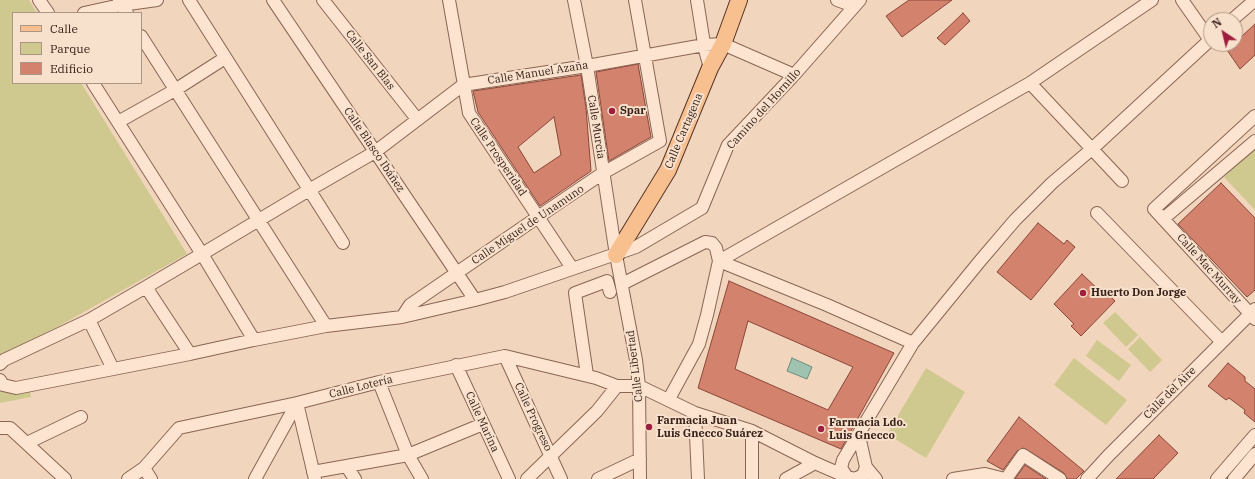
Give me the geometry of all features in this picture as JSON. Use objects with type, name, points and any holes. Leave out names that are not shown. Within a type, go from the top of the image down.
[{"type":"main road","name":"Calle Cartagena","points":[[616,255],[668,170],[710,68],[723,44],[739,0]]},
{"type":"street","points":[[40,0],[47,12]]},
{"type":"street","points":[[89,12],[157,0]]},
{"type":"street","points":[[189,0],[343,243]]},
{"type":"street","name":"Calle Blasco Ibáñez","points":[[273,0],[475,300]]},
{"type":"street","name":"Calle San Blas","points":[[323,0],[417,119]]},
{"type":"street","name":"Calle Prosperidad","points":[[449,0],[469,113],[572,268]]},
{"type":"street","name":"Calle Murcia","points":[[574,0],[587,66],[616,255]]},
{"type":"street","points":[[635,0],[660,141],[674,154]]},
{"type":"street","points":[[697,0],[704,45],[710,68]]},
{"type":"street","points":[[837,0],[857,3]]},
{"type":"street","points":[[719,261],[1030,83],[1152,0]]},
{"type":"street","points":[[1182,0],[1203,29]]},
{"type":"street","points":[[1241,12],[1255,0]]},
{"type":"street","name":"Camino del Hornillo","points":[[0,380],[3,385],[16,388],[326,326],[402,317],[505,292],[636,247],[702,208],[728,145],[794,75],[857,3]]},
{"type":"street","points":[[142,38],[326,326]]},
{"type":"street","points":[[723,44],[794,75]]},
{"type":"street","name":"Calle Manuel Azaña","points":[[0,364],[4,360],[89,320],[375,152],[463,85],[587,66],[704,45],[723,44]]},
{"type":"street","points":[[853,478],[841,468],[844,458],[859,436],[913,343],[1015,220],[1052,184],[1203,46]]},
{"type":"street","points":[[118,122],[175,90],[225,58]]},
{"type":"street","points":[[1030,83],[1093,148],[1122,181]]},
{"type":"street","points":[[94,84],[202,254],[254,340]]},
{"type":"street","points":[[1255,116],[1154,209],[1163,219],[1255,141]]},
{"type":"street","name":"Calle Miguel de Unamuno","points":[[402,317],[410,305],[538,217],[603,173],[660,141]]},
{"type":"street","points":[[1097,213],[1222,342]]},
{"type":"street","name":"Calle Mac Murray","points":[[1163,219],[1253,314]]},
{"type":"street","points":[[622,284],[705,242],[712,243],[719,261],[707,316],[699,344],[669,399]]},
{"type":"street","name":"Calle Libertad","points":[[616,255],[639,386],[640,479]]},
{"type":"street","points":[[719,261],[827,305],[913,343]]},
{"type":"street","points":[[591,376],[574,294],[607,281],[610,292]]},
{"type":"street","points":[[146,287],[190,354]]},
{"type":"street","name":"Calle del Aire","points":[[1087,479],[1222,342],[1253,314]]},
{"type":"street","points":[[89,320],[113,369]]},
{"type":"street","name":"Calle Lotería","points":[[128,479],[144,468],[179,428],[297,403],[379,382],[456,365],[505,356],[591,376],[617,386]]},
{"type":"street","name":"Calle Progreso","points":[[505,356],[561,479]]},
{"type":"street","name":"Calle Marina","points":[[456,365],[509,479]]},
{"type":"street","points":[[379,382],[408,455],[422,479]]},
{"type":"street","points":[[527,479],[597,411],[617,386],[639,386],[669,399],[695,413],[752,431],[818,464],[853,478],[863,475],[865,463],[859,436]]},
{"type":"street","points":[[297,403],[314,475],[408,455],[483,424]]},
{"type":"street","points":[[255,479],[297,403]]},
{"type":"street","points":[[695,413],[698,479]]},
{"type":"street","points":[[27,443],[81,417]]},
{"type":"street","points":[[0,428],[10,428],[65,479]]},
{"type":"street","points":[[752,431],[752,479]]},
{"type":"street","points":[[1217,479],[1255,435]]},
{"type":"street","points":[[786,479],[818,464],[857,454],[876,479]]},
{"type":"street","points":[[1234,479],[1255,454]]},
{"type":"street","points":[[953,479],[985,474],[1005,479],[1023,455],[1060,479]]},
{"type":"street","points":[[598,479],[640,459]]},
{"type":"street","points":[[348,467],[355,479]]},
{"type":"street","points":[[144,468],[151,479]]},
{"type":"green space","points":[[0,0],[29,0],[36,12],[12,12],[12,84],[82,84],[187,254],[59,326],[0,355]]},
{"type":"green space","points":[[1255,148],[1255,210],[1224,177]]},
{"type":"green space","points":[[1115,312],[1138,335],[1126,347],[1103,323]]},
{"type":"green space","points":[[1140,337],[1162,360],[1150,372],[1128,349]]},
{"type":"green space","points":[[1097,340],[1131,365],[1119,381],[1086,356]]},
{"type":"green space","points":[[1074,358],[1127,400],[1106,425],[1054,385]]},
{"type":"green space","points":[[926,368],[965,392],[926,458],[887,434]]},
{"type":"green space","points":[[0,389],[30,390],[31,397],[0,403]]},
{"type":"shaded area","points":[[792,358],[812,367],[807,379],[787,371]]},
{"type":"building","points":[[909,0],[952,0],[902,37],[886,16]]},
{"type":"building","points":[[963,13],[970,21],[945,45],[937,38]]},
{"type":"building","points":[[1255,24],[1255,55],[1240,69],[1228,52],[1243,52],[1243,35]]},
{"type":"building","points":[[638,64],[651,137],[609,161],[596,72]]},
{"type":"building","points":[[581,75],[586,108],[591,171],[540,206],[478,112],[473,91]],"holes":[[[554,117],[561,155],[534,173],[518,147]]]},
{"type":"building","points":[[1221,183],[1255,218],[1255,290],[1247,297],[1178,224]]},
{"type":"building","points":[[1038,223],[1064,244],[1067,240],[1075,247],[1031,300],[997,272]]},
{"type":"building","points":[[1082,274],[1102,293],[1104,290],[1115,301],[1081,336],[1071,326],[1074,324],[1054,304]]},
{"type":"building","points":[[729,281],[894,353],[841,449],[698,388]],"holes":[[[748,321],[853,367],[828,410],[735,369]]]},
{"type":"building","points":[[1228,363],[1245,377],[1245,381],[1255,389],[1255,422],[1244,413],[1245,410],[1229,398],[1226,400],[1208,386]]},
{"type":"building","points":[[1019,417],[1084,471],[1076,479],[1067,479],[1064,473],[1024,448],[1017,451],[1003,470],[987,461]]},
{"type":"building","points":[[1159,435],[1178,453],[1153,479],[1116,479]]},
{"type":"building","points":[[1025,465],[1046,479],[1015,479]]},
{"type":"place","name":"Spar","points":[[612,111]]},
{"type":"place","name":"Huerto Don Jorge","points":[[1083,293]]},
{"type":"place","name":"Farmacia Juan Luis Gnecco Suárez","points":[[649,427]]},
{"type":"place","name":"Farmacia Ldo. Luis Gnecco","points":[[821,429]]}]
